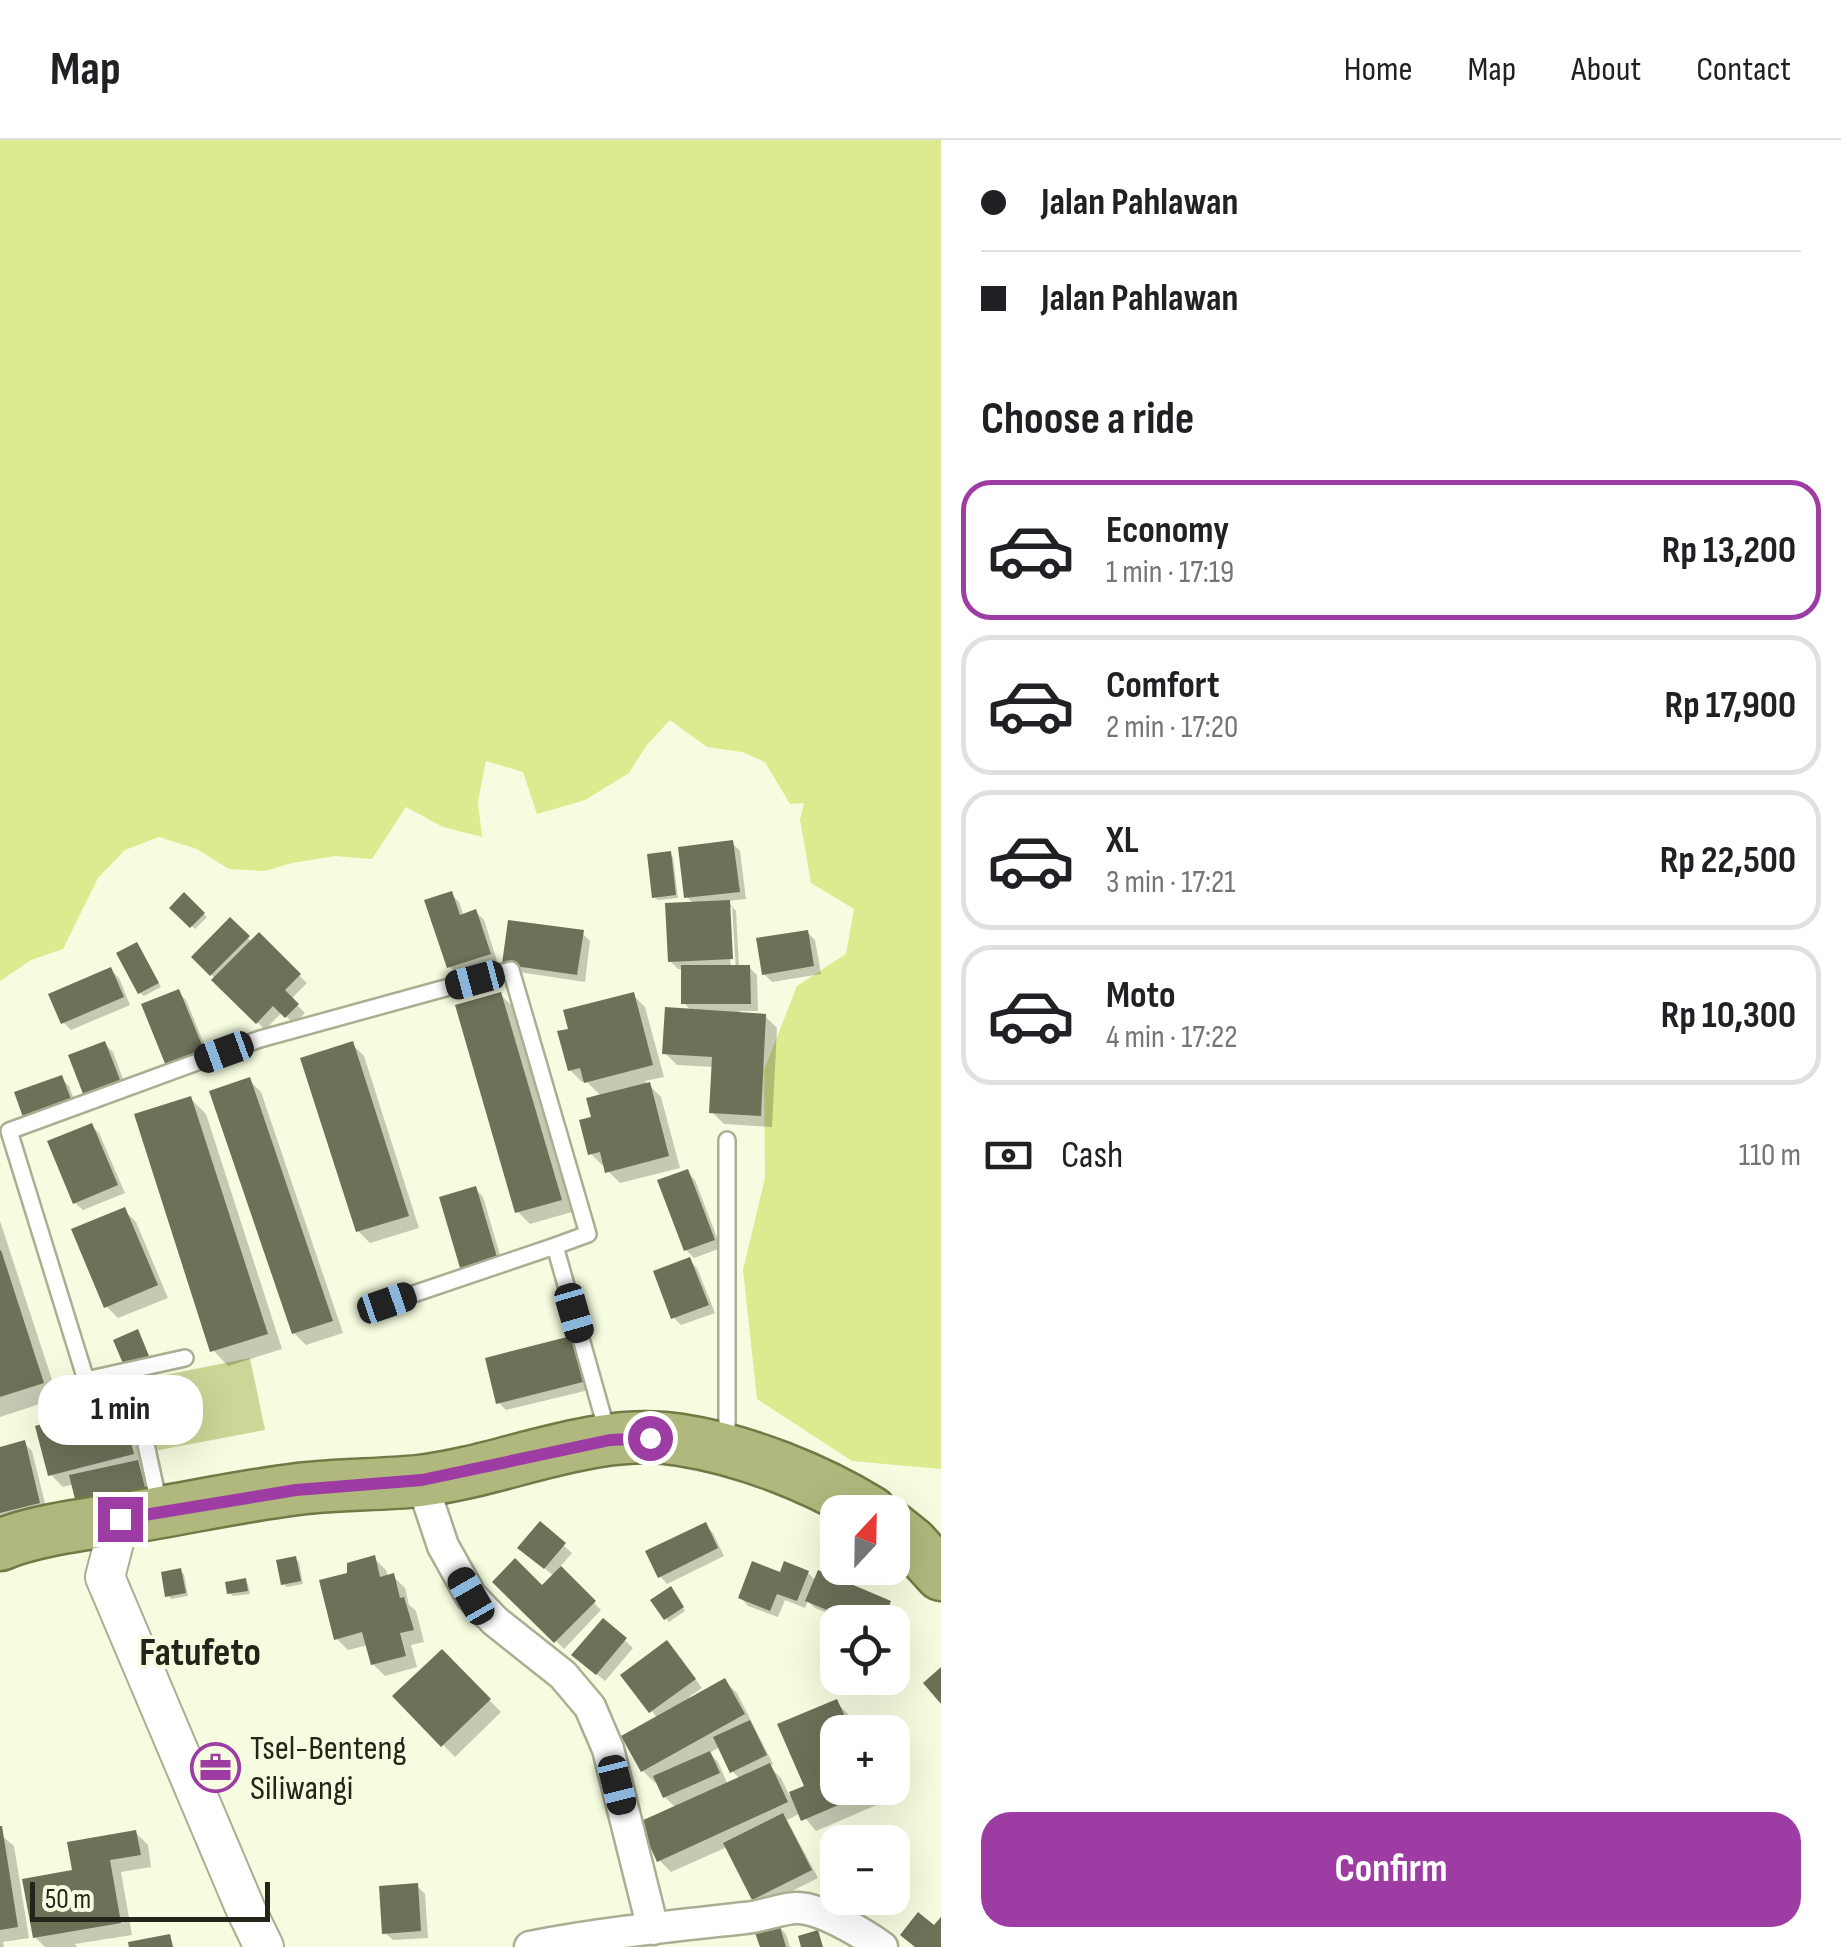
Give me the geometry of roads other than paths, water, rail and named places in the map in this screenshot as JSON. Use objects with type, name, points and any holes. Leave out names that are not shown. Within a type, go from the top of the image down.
[{"type":"highway","points":[[0,1545],[92,1523],[296,1490],[422,1480],[610,1440],[680,1440],[727,1451],[789,1471],[842,1495]]},
{"type":"highway","points":[[910,1523],[941,1521]]},
{"type":"highway","points":[[910,1541],[941,1575]]},
{"type":"street","points":[[422,1480],[443,1546],[471,1596],[562,1675],[590,1707],[608,1749],[653,1929]]},
{"type":"street","points":[[140,1516],[104,1577],[264,1947]]},
{"type":"street","points":[[530,1947],[764,1916],[797,1907],[830,1917],[882,1947]]},
{"type":"lane","points":[[185,1358],[86,1380],[9,1132],[260,1039],[511,970],[588,1234],[387,1303]]},
{"type":"lane","points":[[727,1140],[727,1451]]},
{"type":"lane","points":[[555,1246],[610,1440]]},
{"type":"lane","points":[[130,1371],[140,1516]]},
{"type":"place","name":"Tsel-Benteng Siliwangi","points":[[215,1768]]},
{"type":"district","name":"Fatufeto","points":[[200,1653]]}]
